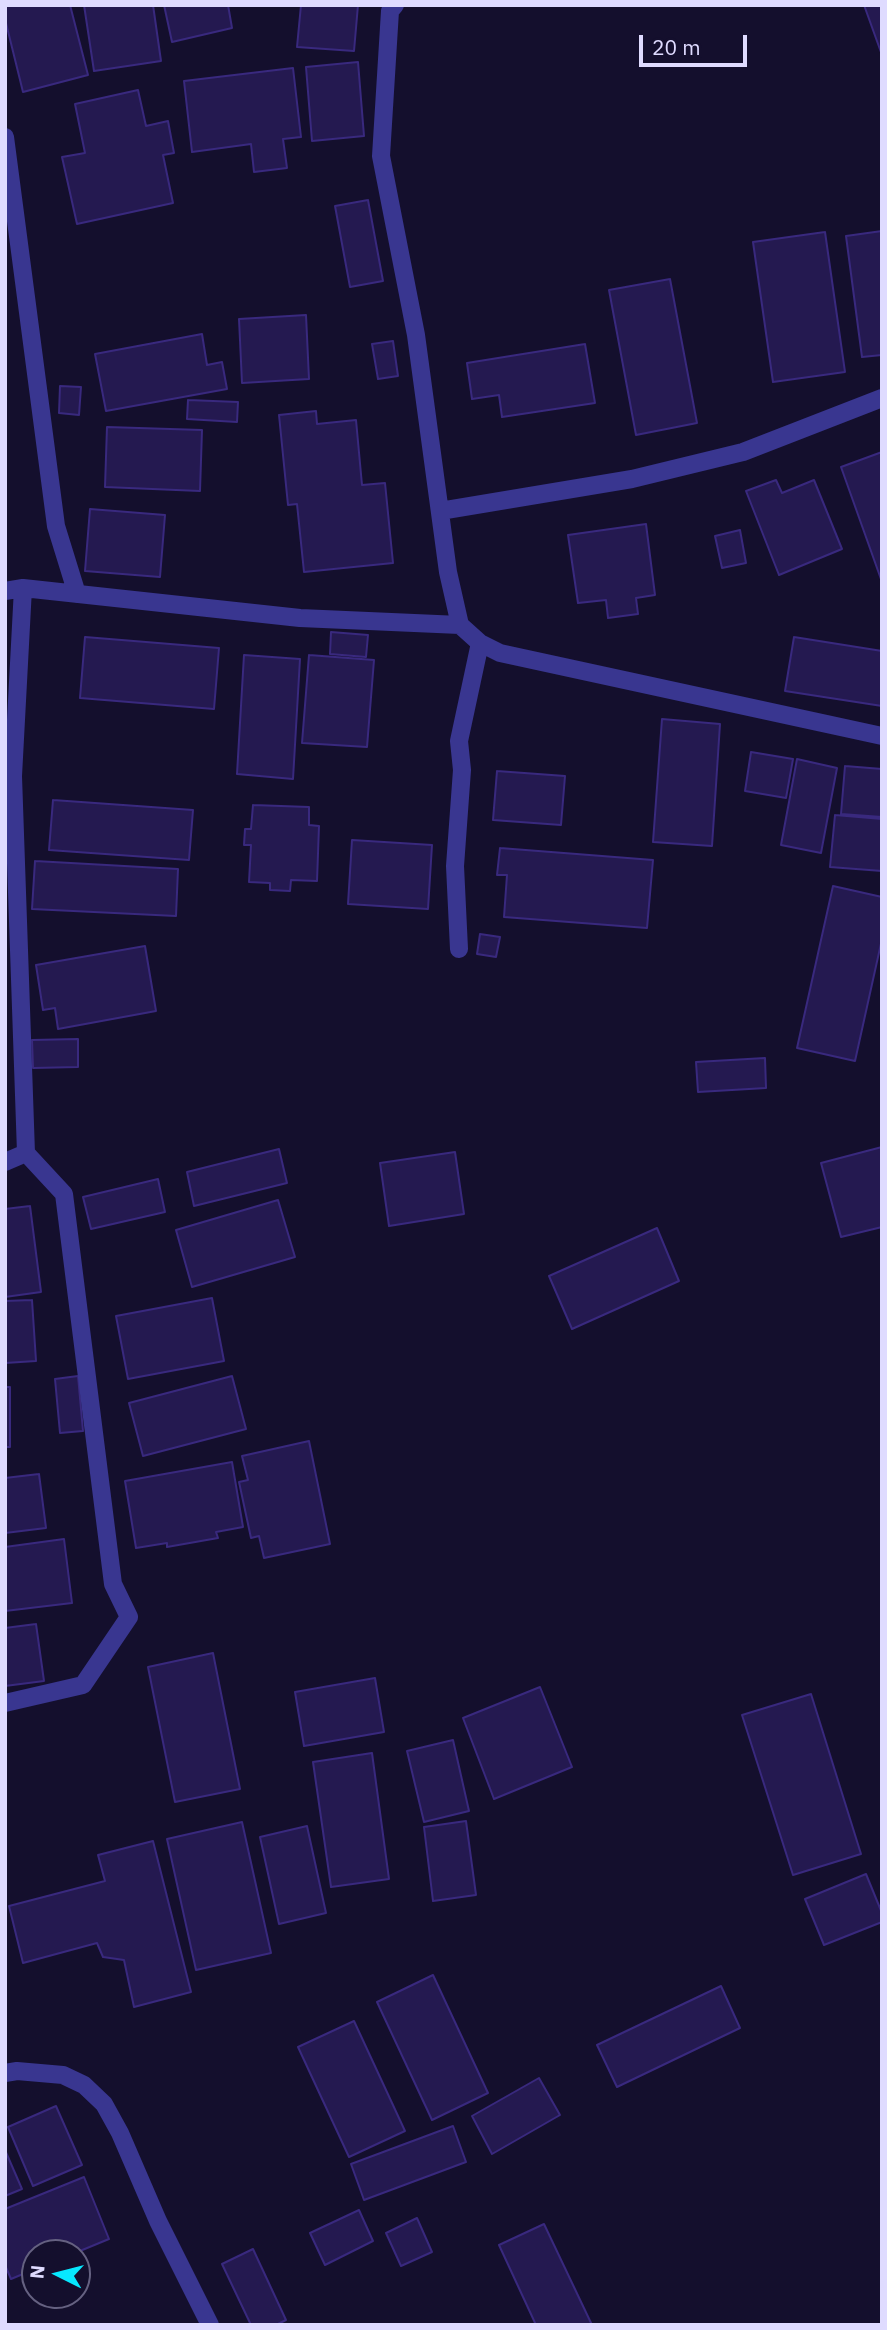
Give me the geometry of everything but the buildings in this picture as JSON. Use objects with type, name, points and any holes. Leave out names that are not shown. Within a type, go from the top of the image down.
[{"type":"street","points":[[395,5],[390,12],[381,156],[416,335],[448,572],[460,625],[480,643],[500,653],[882,736]]},
{"type":"street","points":[[5,137],[56,526],[77,594]]},
{"type":"street","points":[[440,511],[632,479],[743,452],[882,398]]},
{"type":"street","points":[[5,1703],[83,1685],[129,1618],[113,1584],[64,1194],[26,1153],[13,776],[14,590],[77,594],[300,618],[460,625]]},
{"type":"street","points":[[459,949],[455,866],[462,770],[459,740],[480,643]]},
{"type":"street","points":[[5,1162],[26,1153]]},
{"type":"street","points":[[5,2073],[17,2071],[64,2075],[84,2085],[104,2104],[210,2325]]}]
